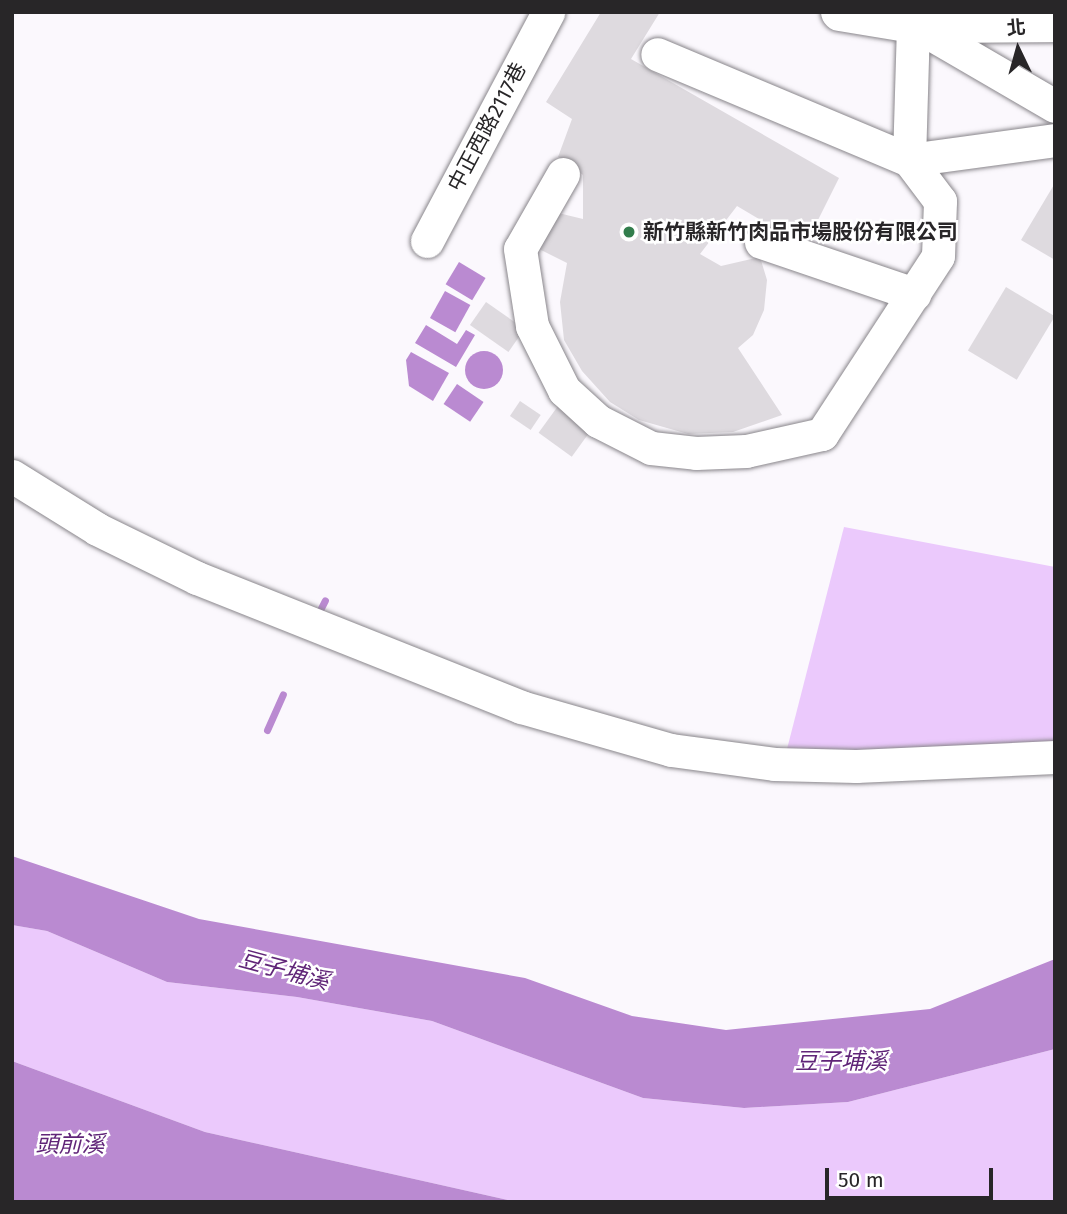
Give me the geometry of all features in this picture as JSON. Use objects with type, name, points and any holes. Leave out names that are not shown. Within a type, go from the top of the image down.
[{"type":"main road","points":[[840,12],[905,18],[1055,23]]},
{"type":"street","name":"中正西路2117巷","points":[[427,241],[548,12]]},
{"type":"street","points":[[905,18],[1055,106]]},
{"type":"street","points":[[905,18],[909,160]]},
{"type":"street","points":[[563,174],[520,249],[532,326],[564,390],[598,421],[651,448],[696,453],[746,451],[822,434],[938,256],[940,201],[909,160],[657,54]]},
{"type":"street","points":[[909,160],[1055,140]]},
{"type":"street","points":[[761,242],[914,294]]},
{"type":"street","points":[[12,476],[97,529],[197,578],[521,707],[671,750],[774,764],[856,766],[1055,757]]},
{"type":"shaded area","points":[[844,527],[1055,567],[1055,748],[878,756],[787,749]]},
{"type":"shaded area","points":[[12,925],[47,931],[167,982],[297,997],[432,1021],[643,1098],[744,1108],[848,1102],[1055,1049],[1055,1202],[517,1202],[205,1132],[12,1061]]},
{"type":"water","points":[[459,262],[486,278],[472,300],[446,284]]},
{"type":"water","points":[[445,291],[470,305],[455,332],[430,318]]},
{"type":"water","points":[[426,325],[457,344],[466,330],[475,335],[456,367],[415,343]]},
{"type":"water","points":[[484,351],[498,356],[503,370],[498,384],[484,389],[470,384],[465,370],[470,356]]},
{"type":"water","points":[[411,352],[449,373],[433,401],[409,386],[406,360]]},
{"type":"water","points":[[457,384],[484,402],[470,422],[444,404]]},
{"type":"water","name":"豆子埔溪","points":[[12,856],[199,919],[525,978],[632,1016],[726,1030],[930,1009],[1055,959],[1055,1049],[848,1102],[744,1108],[643,1098],[432,1021],[297,997],[167,982],[47,931],[12,925]]},
{"type":"water","name":"頭前溪","points":[[12,1061],[205,1132],[517,1202],[12,1202]]},
{"type":"building","name":"新竹縣新竹肉品市場股份有限公司","points":[[601,12],[660,12],[631,59],[839,178],[805,246],[737,206],[700,254],[721,266],[760,257],[767,280],[764,310],[753,335],[738,348],[782,415],[733,432],[688,434],[639,420],[610,402],[582,371],[564,340],[560,302],[567,263],[535,247],[550,211],[583,219],[583,175],[558,157],[572,119],[546,102]]},
{"type":"building","points":[[1055,183],[1055,260],[1021,240]]},
{"type":"building","points":[[1006,287],[1055,316],[1017,380],[968,350]]},
{"type":"building","points":[[486,302],[525,329],[508,352],[470,325]]},
{"type":"building","points":[[520,401],[541,415],[531,430],[510,416]]},
{"type":"building","points":[[558,406],[591,430],[572,457],[539,433]]},
{"type":"waterway","points":[[319,612],[325,600]]},
{"type":"waterway","points":[[267,730],[283,694]]},
{"type":"place","name":"新竹縣新竹肉品市場股份有限公司","points":[[629,232]]}]
